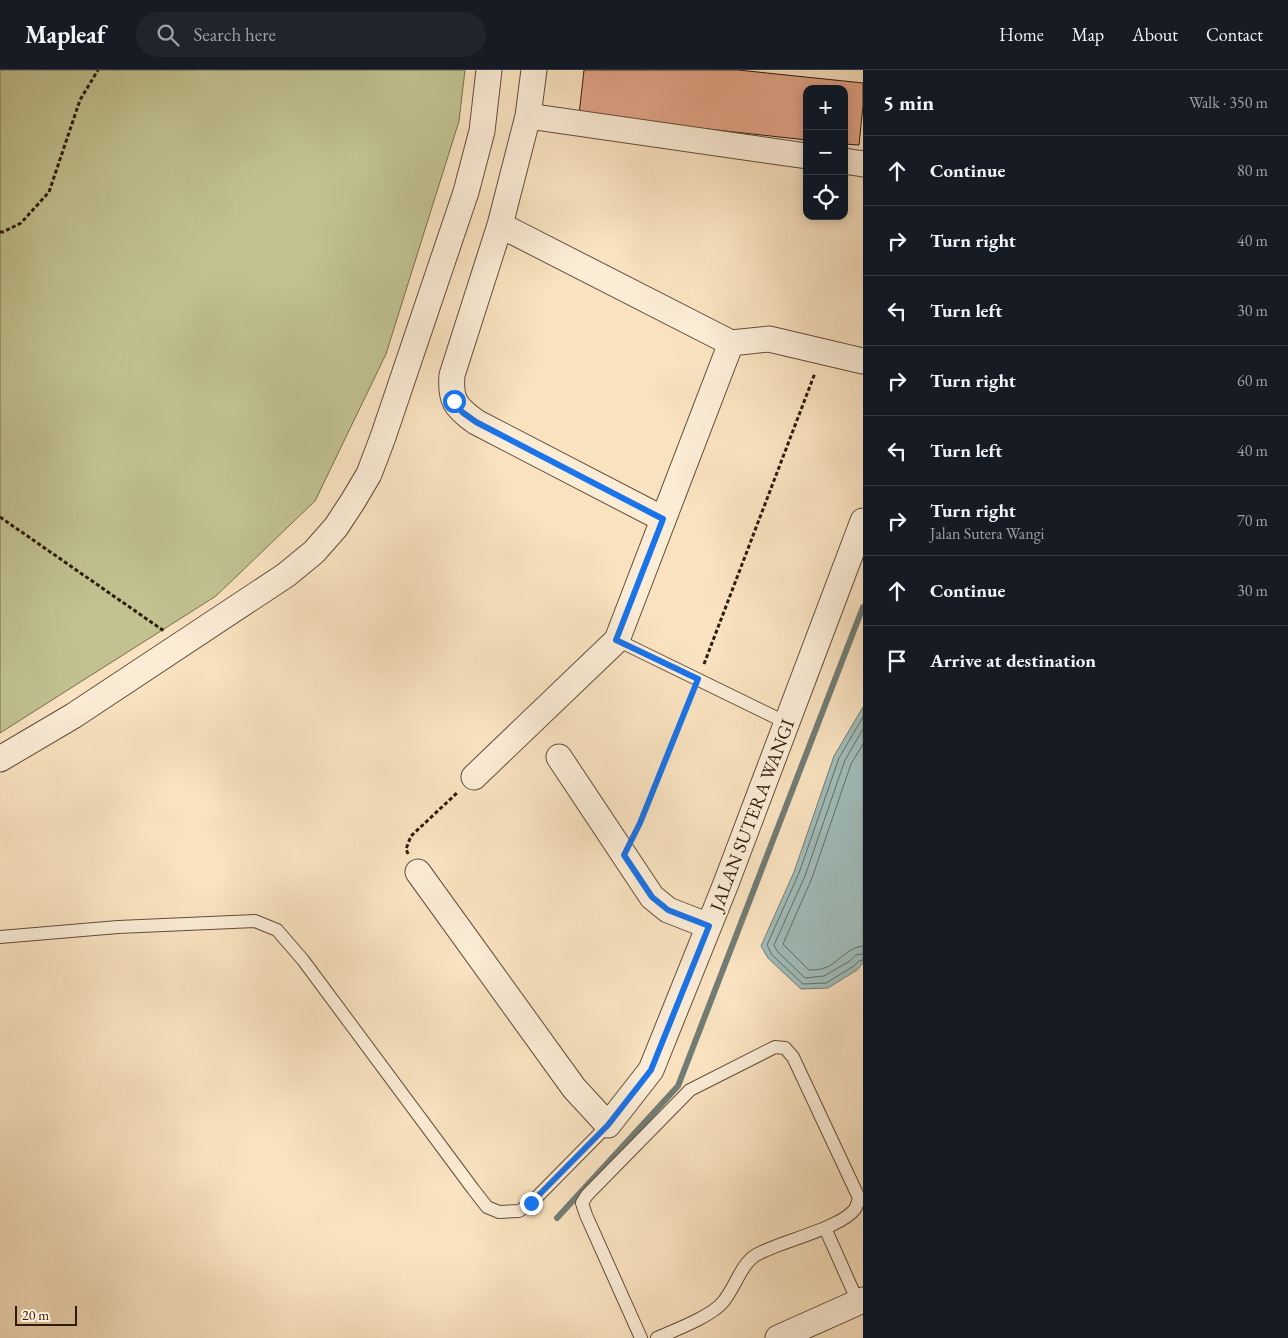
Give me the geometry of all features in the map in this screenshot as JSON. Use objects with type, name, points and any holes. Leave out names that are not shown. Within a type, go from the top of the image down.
[{"type":"street","points":[[0,759],[73,716],[286,575],[314,552],[354,501],[369,474],[384,437],[466,192],[482,131],[489,70]]},
{"type":"street","points":[[534,70],[528,116],[500,225],[452,375],[451,389],[454,401],[462,412],[476,422],[663,519]]},
{"type":"street","points":[[528,116],[803,155]]},
{"type":"street","points":[[848,162],[863,164]]},
{"type":"street","points":[[500,225],[731,343],[769,339],[863,361]]},
{"type":"street","points":[[474,776],[616,640],[731,343]]},
{"type":"street","name":"JALAN SUTERA WANGI","points":[[608,1125],[651,1070],[709,926],[863,521]]},
{"type":"street","points":[[559,757],[652,897],[668,910],[709,926]]},
{"type":"street","points":[[418,872],[574,1088],[608,1125]]},
{"type":"street","points":[[778,1338],[821,1329],[860,1301]]},
{"type":"lane","points":[[616,640],[787,723]]},
{"type":"lane","points":[[0,937],[118,927],[255,922],[278,930],[303,960],[487,1207],[499,1212],[519,1211],[531,1203],[608,1125]]},
{"type":"lane","points":[[641,1338],[582,1203],[587,1195],[690,1090],[774,1047],[785,1048],[793,1057],[859,1198],[855,1208],[846,1217],[825,1228],[756,1255],[748,1261],[723,1303],[713,1311],[657,1338]]},
{"type":"lane","points":[[825,1228],[860,1301]]},
{"type":"path","points":[[0,232],[21,223],[50,192],[80,100],[98,70]]},
{"type":"path","points":[[624,855],[640,823],[698,679],[824,352]]},
{"type":"path","points":[[0,517],[183,644]]},
{"type":"path","points":[[406,849],[411,836],[474,776]]},
{"type":"green space","points":[[0,70],[465,70],[459,121],[386,354],[315,501],[216,596],[0,733]]},
{"type":"water","points":[[863,707],[863,963],[857,970],[828,988],[801,989],[768,958],[761,946],[794,872],[834,756]]},
{"type":"building","points":[[584,70],[738,70],[863,83],[859,145],[848,144],[848,85],[803,85],[803,140],[579,115]]},
{"type":"waterway","points":[[557,1218],[678,1086],[863,607]]},
{"type":"route","points":[[454,401],[462,412],[476,422],[663,519],[616,640],[698,679],[640,823],[624,855],[652,897],[668,910],[709,926],[651,1070],[608,1125],[531,1203]]}]
